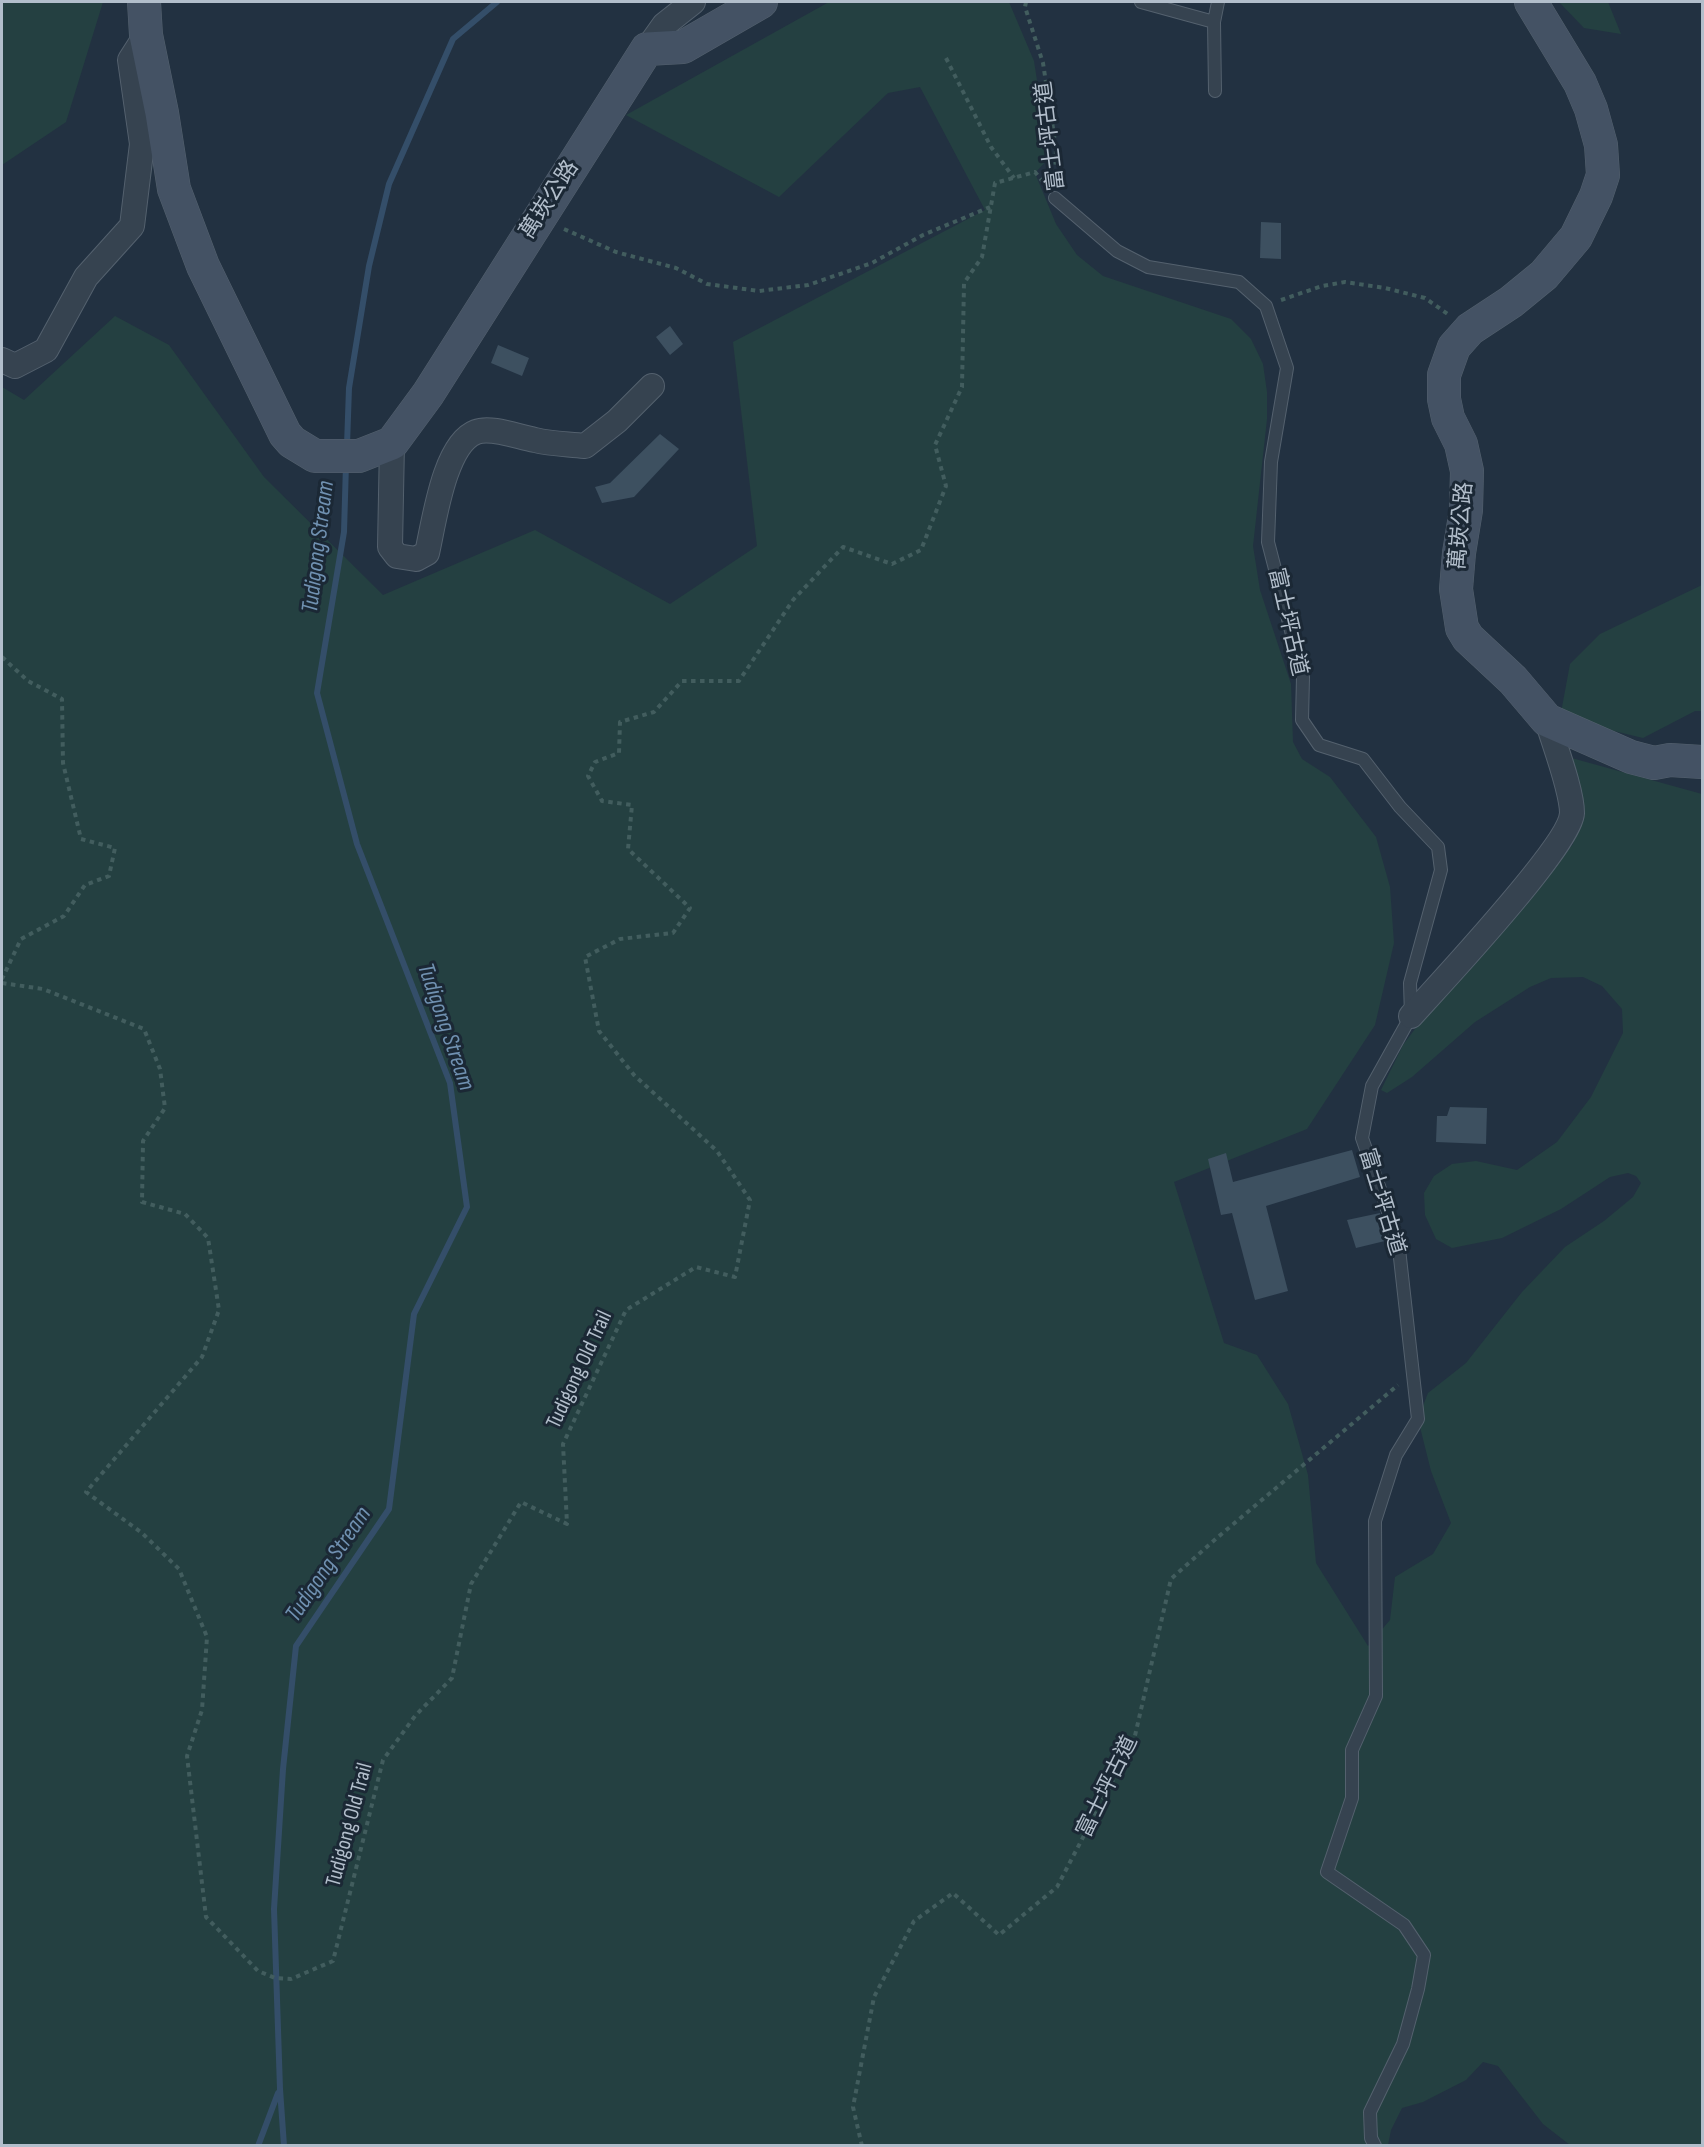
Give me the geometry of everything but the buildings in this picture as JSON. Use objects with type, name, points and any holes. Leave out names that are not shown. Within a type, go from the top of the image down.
[{"type":"street","points":[[144,2],[146,35],[174,189],[203,266],[268,401],[285,434],[292,442],[315,456],[359,456],[385,446],[390,547],[397,556],[416,559],[427,553],[449,462],[461,442],[476,432],[501,432],[536,441],[585,446],[617,421],[652,387]]},
{"type":"street","points":[[647,49],[664,25],[693,2]]},
{"type":"street","points":[[647,49],[682,47],[761,2]]},
{"type":"street","name":"萬崁公路","points":[[1531,2],[1580,83],[1591,109],[1601,145],[1603,175],[1596,196],[1575,237],[1544,275],[1511,302],[1470,329],[1454,347],[1444,375],[1444,399],[1448,418],[1461,444],[1467,471],[1466,510],[1456,589],[1458,612],[1462,628],[1468,638],[1512,680],[1547,720],[1631,757],[1654,763],[1670,760],[1702,762]]},
{"type":"street","points":[[2,360],[15,366],[46,350],[87,277],[132,226],[142,144],[130,60],[146,35]]},
{"type":"street","name":"萬崁公路","points":[[385,446],[428,394],[647,49]]},
{"type":"street","points":[[1411,1016],[1539,870],[1564,832],[1572,815],[1569,795],[1547,720]]},
{"type":"lane","points":[[1141,2],[1214,22]]},
{"type":"lane","points":[[1215,91],[1214,22],[1218,2]]},
{"type":"lane","name":"富士坪古道","points":[[1055,198],[1117,251],[1148,267],[1239,282],[1266,306],[1287,368],[1271,462],[1268,542],[1303,677],[1302,720],[1319,745],[1363,759],[1400,807],[1438,847],[1441,870],[1410,983],[1411,1016],[1372,1086],[1362,1138],[1398,1240],[1418,1419],[1396,1455],[1375,1521],[1377,1696],[1352,1750],[1352,1798],[1327,1872],[1404,1925],[1424,1955],[1418,1989],[1403,2044],[1370,2112],[1371,2138],[1375,2145]]},
{"type":"path","name":"富士坪古道","points":[[1026,2],[1025,7],[1043,63],[1045,90],[1056,148],[1055,198]]},
{"type":"path","points":[[946,57],[986,137],[1014,178],[1035,172],[1055,198]]},
{"type":"path","name":"Tudigong Old Trail","points":[[2,657],[28,681],[62,699],[63,763],[81,839],[115,848],[109,876],[85,885],[64,916],[21,939],[2,981],[43,989],[144,1029],[160,1069],[165,1108],[144,1141],[141,1202],[185,1214],[208,1238],[219,1310],[202,1357],[86,1492],[142,1533],[179,1569],[207,1637],[202,1710],[187,1756],[206,1917],[258,1971],[275,1978],[291,1979],[333,1961],[383,1760],[415,1716],[452,1678],[471,1584],[521,1502],[567,1524],[563,1444],[626,1310],[696,1267],[735,1277],[750,1200],[717,1151],[634,1075],[599,1031],[585,957],[620,939],[673,933],[690,908],[628,849],[632,805],[602,801],[588,776],[596,762],[619,753],[620,722],[654,712],[682,681],[739,681],[793,600],[843,547],[892,564],[921,550],[946,486],[935,445],[962,387],[964,283],[982,257],[995,183],[1014,178]]},
{"type":"path","points":[[539,218],[616,252],[676,268],[707,284],[759,291],[808,285],[872,263],[923,235],[991,206]]},
{"type":"path","points":[[1266,306],[1322,286],[1345,282],[1385,288],[1425,298],[1470,329]]},
{"type":"path","name":"富士坪古道","points":[[862,2145],[853,2107],[874,1998],[914,1921],[953,1893],[999,1935],[1057,1887],[1134,1740],[1171,1580],[1218,1537],[1413,1373]]},
{"type":"green space","points":[[2,2],[103,2],[66,122],[2,165]]},
{"type":"green space","points":[[829,2],[1009,2],[1034,61],[1049,158],[1035,173],[1056,224],[1077,255],[1103,276],[1231,319],[1251,339],[1263,364],[1267,392],[1267,419],[1253,546],[1260,590],[1291,684],[1293,742],[1302,759],[1330,777],[1376,837],[1390,887],[1394,943],[1375,1025],[1307,1129],[1174,1182],[1224,1343],[1257,1355],[1288,1404],[1308,1475],[1316,1563],[1368,1646],[1390,1620],[1395,1577],[1433,1554],[1451,1523],[1431,1471],[1418,1419],[1428,1393],[1466,1363],[1522,1292],[1565,1247],[1604,1221],[1633,1197],[1641,1183],[1636,1176],[1628,1173],[1610,1177],[1561,1209],[1502,1238],[1452,1248],[1436,1239],[1425,1215],[1424,1193],[1434,1176],[1452,1164],[1476,1161],[1517,1170],[1557,1142],[1591,1097],[1623,1033],[1622,1009],[1602,986],[1583,977],[1551,978],[1530,987],[1475,1022],[1412,1077],[1387,1093],[1381,1090],[1403,1045],[1424,1017],[1573,844],[1581,808],[1568,757],[1702,794],[1702,2145],[1570,2145],[1543,2124],[1498,2066],[1483,2062],[1466,2080],[1423,2102],[1402,2108],[1391,2130],[1388,2145],[2,2145],[2,387],[24,400],[115,316],[169,345],[264,477],[383,595],[535,530],[670,604],[757,546],[733,342],[985,210],[920,87],[888,93],[779,197],[626,115]]},
{"type":"green space","points":[[1559,2],[1608,2],[1621,34],[1584,28]]},
{"type":"green space","points":[[1702,585],[1702,711],[1695,711],[1643,738],[1560,718],[1570,664],[1600,634]]},
{"type":"waterway","name":"Tudigong Stream","points":[[347,445],[349,388],[369,266],[389,184],[453,39],[497,2]]},
{"type":"waterway","name":"Tudigong Stream","points":[[284,2146],[274,1909],[283,1769],[296,1646],[389,1509],[414,1314],[467,1207],[450,1083],[357,844],[317,693],[344,532],[346,464]]},
{"type":"waterway","points":[[258,2146],[278,2093]]}]
